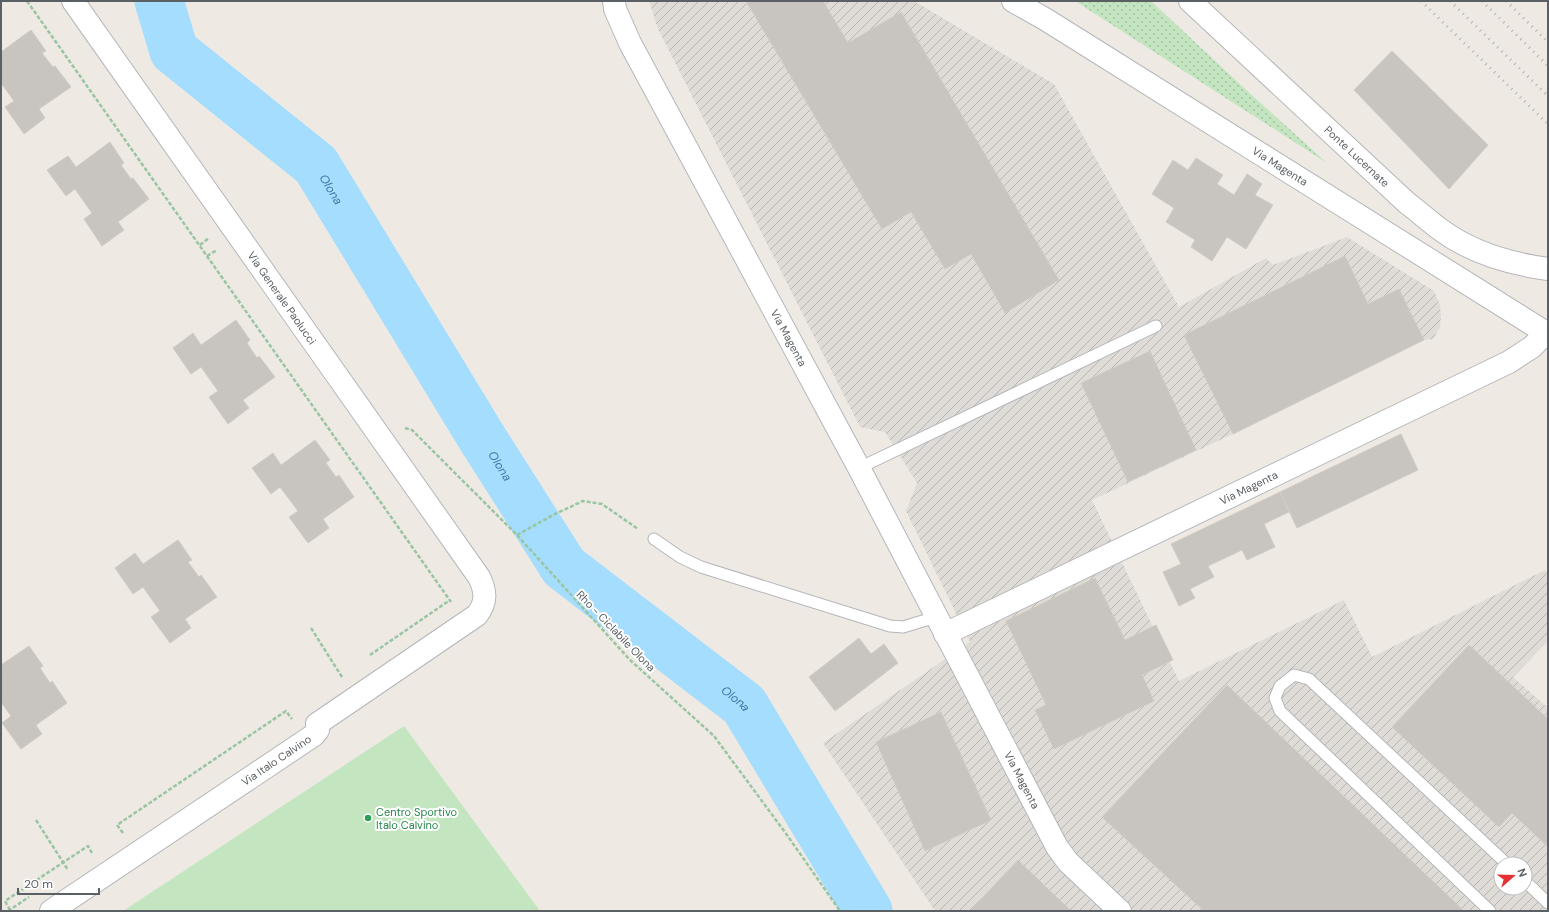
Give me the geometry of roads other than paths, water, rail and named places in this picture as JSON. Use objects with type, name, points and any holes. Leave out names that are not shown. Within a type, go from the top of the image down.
[{"type":"street","name":"Via Generale Paolucci","points":[[73,1],[479,577],[484,588],[485,598]]},
{"type":"street","name":"Via Magenta","points":[[604,1],[607,14],[630,44]]},
{"type":"street","name":"Via Magenta","points":[[614,1],[615,9],[630,44],[859,468],[1057,847],[1068,862],[1120,911]]},
{"type":"street","name":"Via Magenta","points":[[941,625],[1509,362],[1547,334],[1045,19],[1013,1]]},
{"type":"street","name":"Ponte Lucernate","points":[[1190,1],[1407,203],[1442,231],[1468,246],[1496,258],[1525,266],[1548,270]]},
{"type":"street","name":"Via Italo Calvino","points":[[51,911],[314,735],[318,730],[317,724],[477,615],[483,607],[485,598]]},
{"type":"lane","points":[[859,468],[1156,326]]},
{"type":"lane","points":[[654,539],[680,557],[701,567],[890,626],[903,627],[941,625]]},
{"type":"lane","points":[[1490,911],[1280,711],[1275,698],[1280,686],[1294,675],[1309,679],[1498,856]]},
{"type":"lane","points":[[1533,889],[1548,903]]},
{"type":"waterway","name":"Olona","points":[[159,1],[174,51],[316,165],[482,438],[564,567],[744,705],[868,911]]},
{"type":"railway","points":[[1421,1],[1548,124]]},
{"type":"railway","points":[[1450,1],[1548,96]]},
{"type":"railway","points":[[1482,1],[1548,66]]},
{"type":"railway","points":[[1506,1],[1548,42]]},
{"type":"place","name":"Centro Sportivo Italo Calvino","points":[[368,818]]}]
